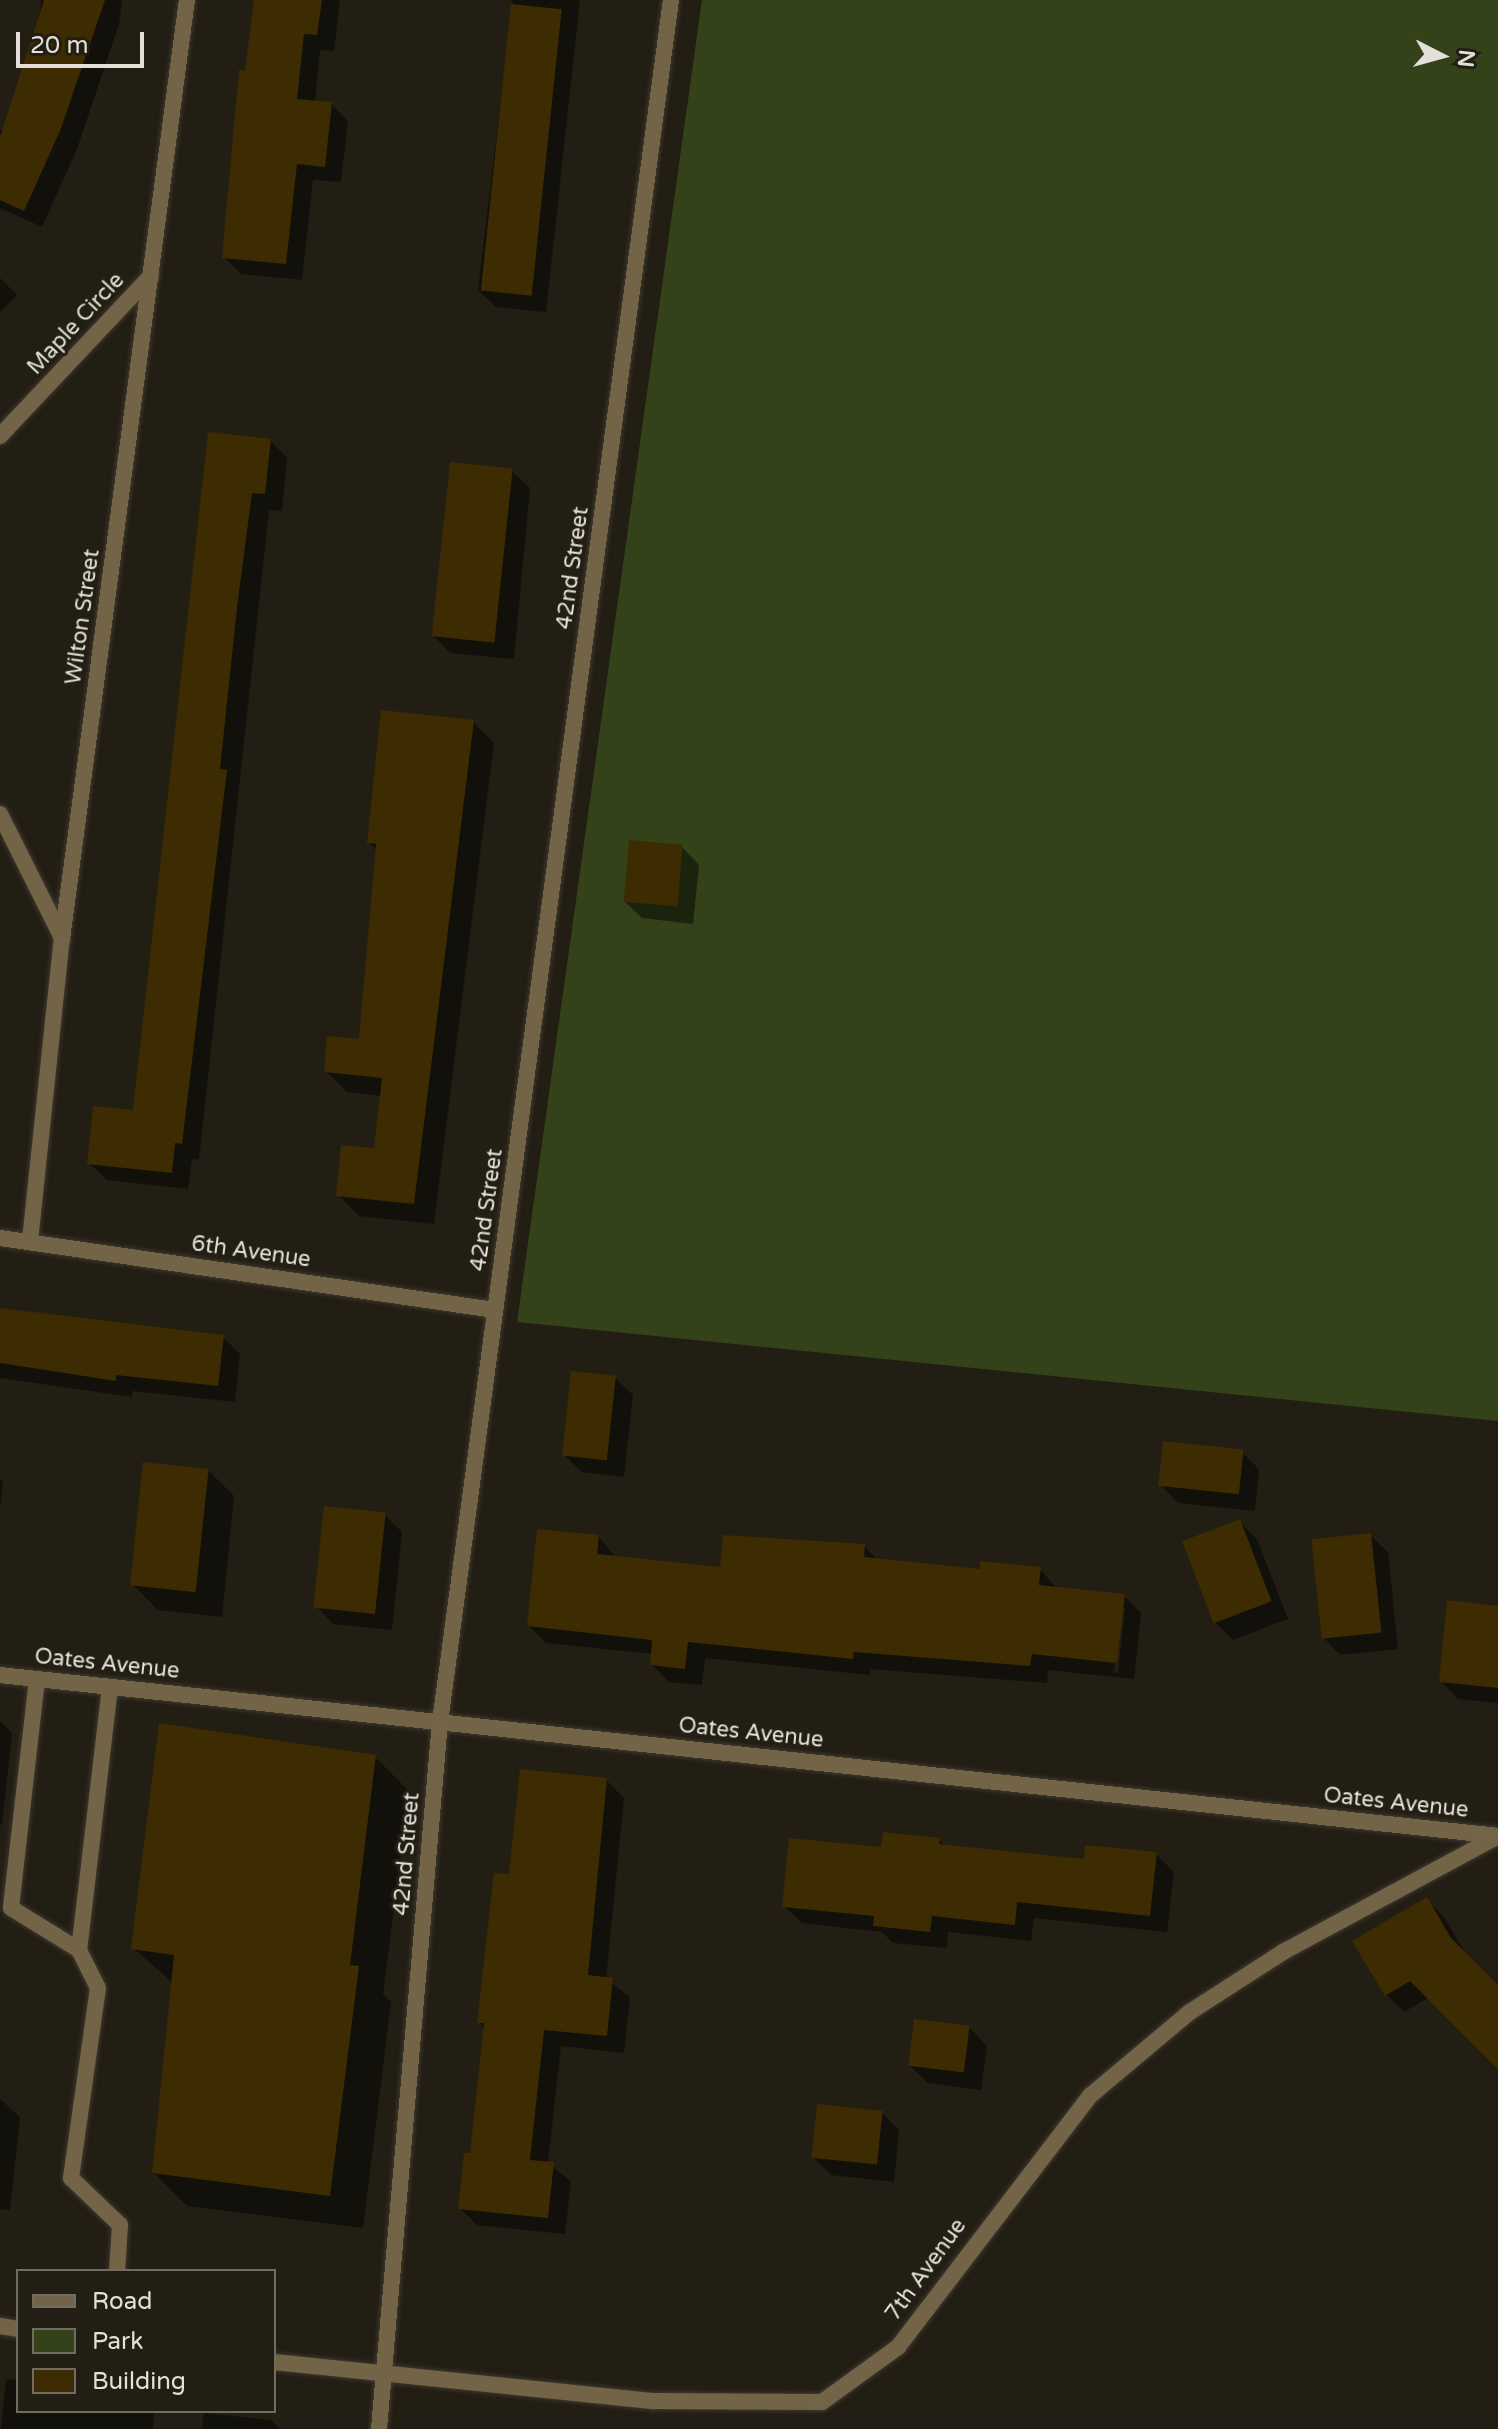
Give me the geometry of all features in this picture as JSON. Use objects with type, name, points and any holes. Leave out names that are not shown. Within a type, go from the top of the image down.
[{"type":"street","name":"Wilton Street","points":[[30,1241],[62,939],[187,0]]},
{"type":"street","name":"42nd Street","points":[[379,2429],[387,2376],[440,1722],[671,0]]},
{"type":"street","name":"Maple Circle","points":[[0,436],[151,276]]},
{"type":"street","points":[[0,814],[62,939]]},
{"type":"street","name":"6th Avenue","points":[[0,1238],[495,1310]]},
{"type":"street","name":"Oates Avenue","points":[[0,1675],[1498,1836]]},
{"type":"street","points":[[37,1679],[11,1908],[79,1950],[98,1988],[71,2178],[120,2225],[117,2269]]},
{"type":"street","points":[[79,1950],[110,1687]]},
{"type":"street","name":"7th Avenue","points":[[276,2362],[654,2401],[822,2402],[898,2347],[1063,2129],[1091,2095],[1124,2067],[1190,2012],[1283,1952],[1498,1836]]},
{"type":"green space","points":[[702,0],[1498,0],[1498,1421],[517,1322]]},
{"type":"building","points":[[44,0],[105,0],[60,131],[24,211],[0,200],[0,137]]},
{"type":"building","points":[[254,0],[322,0],[317,35],[304,34],[297,99],[332,102],[325,167],[297,164],[286,264],[222,258],[239,70],[245,71]]},
{"type":"building","points":[[511,4],[562,9],[532,296],[481,290]]},
{"type":"building","points":[[208,432],[271,439],[265,494],[252,493],[237,608],[220,769],[227,770],[182,1144],[175,1143],[172,1173],[87,1164],[93,1106],[133,1110]]},
{"type":"building","points":[[450,462],[513,469],[494,643],[432,636]]},
{"type":"building","points":[[381,710],[474,720],[414,1204],[336,1196],[341,1145],[374,1148],[382,1078],[324,1072],[327,1036],[359,1039],[376,844],[367,843]]},
{"type":"building","points":[[629,840],[683,845],[677,906],[624,902]]},
{"type":"building","points":[[0,1308],[224,1335],[218,1386],[116,1375],[116,1381],[0,1363]]},
{"type":"building","points":[[571,1371],[616,1376],[607,1460],[562,1456]]},
{"type":"building","points":[[1163,1441],[1244,1449],[1239,1494],[1158,1486]]},
{"type":"building","points":[[143,1462],[209,1469],[196,1592],[130,1585]]},
{"type":"building","points":[[324,1506],[386,1512],[375,1614],[313,1607]]},
{"type":"building","points":[[1240,1519],[1272,1601],[1214,1623],[1182,1541]]},
{"type":"building","points":[[537,1529],[599,1535],[597,1554],[720,1567],[723,1535],[865,1544],[864,1557],[980,1569],[980,1561],[1041,1567],[1039,1585],[1125,1594],[1117,1663],[1032,1654],[1030,1666],[854,1652],[853,1659],[688,1642],[685,1669],[650,1665],[652,1640],[527,1626]]},
{"type":"building","points":[[1371,1533],[1381,1632],[1322,1639],[1311,1539]]},
{"type":"building","points":[[1447,1600],[1498,1606],[1498,1688],[1439,1682]]},
{"type":"building","points":[[159,1723],[376,1755],[350,1965],[359,1966],[330,2196],[152,2173],[174,1955],[131,1949]]},
{"type":"building","points":[[520,1769],[607,1778],[588,1975],[613,1978],[607,2036],[544,2030],[530,2160],[554,2162],[548,2218],[458,2209],[464,2153],[470,2153],[484,2023],[477,2023],[494,1873],[509,1874]]},
{"type":"building","points":[[883,1832],[940,1838],[939,1844],[1084,1859],[1085,1845],[1157,1852],[1150,1916],[1017,1902],[1015,1925],[932,1916],[930,1932],[873,1926],[874,1916],[782,1907],[789,1838],[881,1847]]},
{"type":"building","points":[[1427,1897],[1451,1938],[1498,1985],[1498,2070],[1410,1981],[1385,1996],[1352,1941]]},
{"type":"building","points":[[914,2019],[970,2026],[964,2072],[908,2066]]},
{"type":"building","points":[[817,2104],[883,2111],[877,2165],[811,2158]]}]
